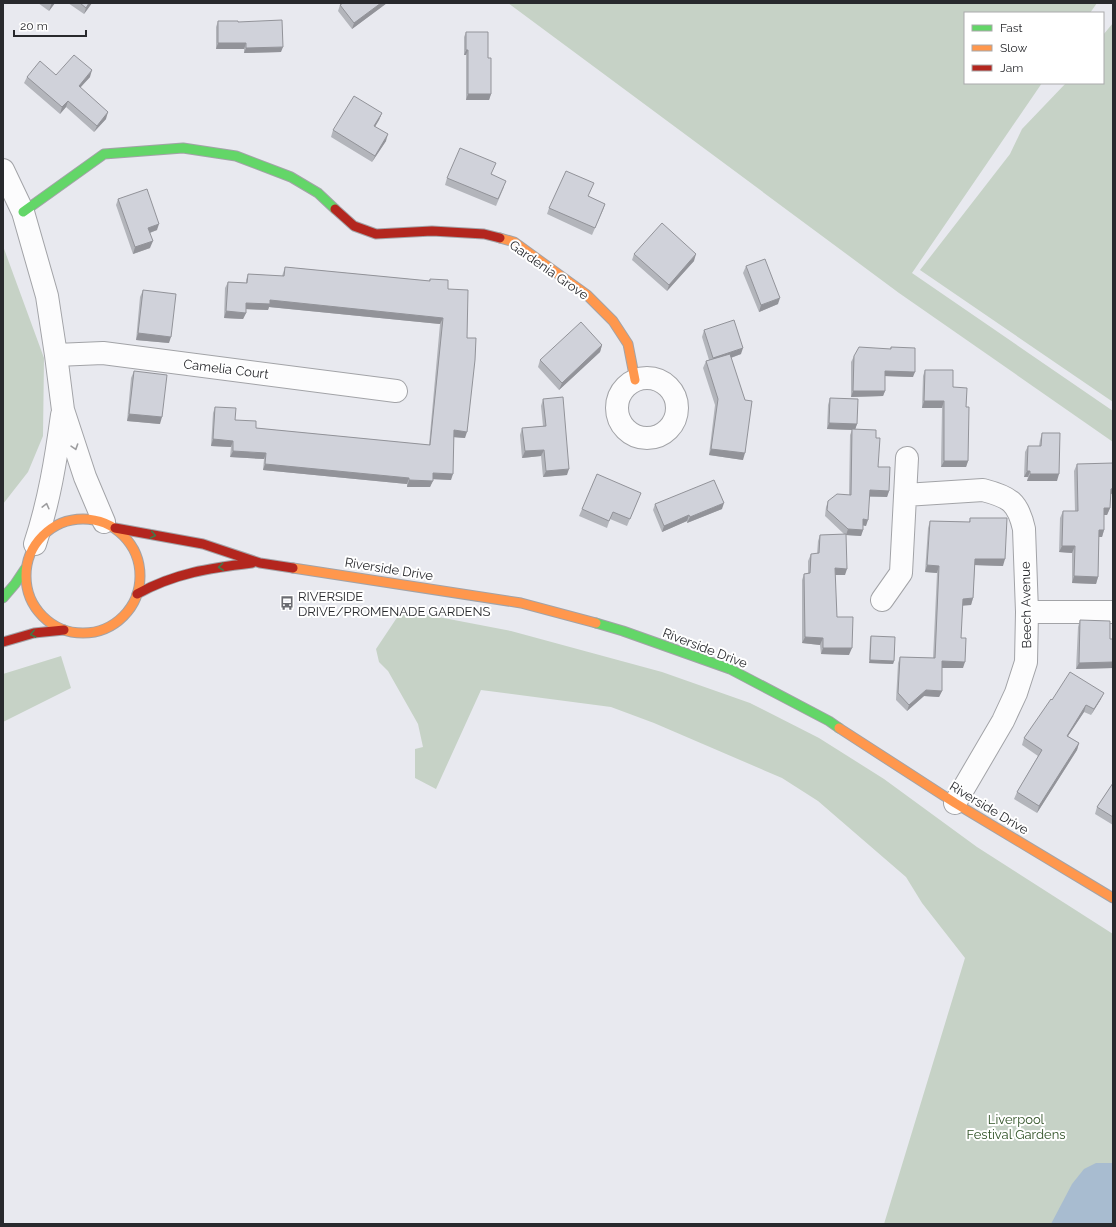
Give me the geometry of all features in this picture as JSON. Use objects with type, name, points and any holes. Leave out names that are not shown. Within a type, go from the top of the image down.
[{"type":"street","name":"Gardenia Grove","points":[[23,212],[104,154],[183,148],[236,156],[291,176],[318,193],[354,226],[376,234],[432,231],[484,234],[514,242],[587,295],[613,321],[628,344],[636,380]]},
{"type":"street","points":[[4,175],[23,212],[46,296],[63,410],[86,477],[110,525]]},
{"type":"street","name":"Camelia Court","points":[[56,355],[103,353],[396,391]]},
{"type":"street","points":[[35,544],[50,487],[63,410]]},
{"type":"street","points":[[882,600],[901,574],[906,458]]},
{"type":"street","name":"Beech Avenue","points":[[905,495],[984,490],[996,493],[1008,498],[1017,507],[1024,529],[1027,612],[1026,662],[1016,693],[1003,722],[955,803]]},
{"type":"street","points":[[3,642],[34,633],[64,630],[84,633],[103,629],[119,620],[131,606],[137,594],[140,576],[137,557],[128,540],[110,525],[86,518],[66,521],[48,530],[35,544],[28,556],[25,569],[27,589],[34,606],[47,620],[64,630]]},
{"type":"street","name":"Riverside Drive","points":[[110,525],[203,544],[260,563],[340,574],[521,603],[622,631],[730,669],[829,722],[955,803],[1113,898]]},
{"type":"street","name":"Riverside Drive","points":[[137,594],[152,585],[189,572],[215,567],[260,563]]},
{"type":"street","points":[[3,598],[25,569]]},
{"type":"street","points":[[1027,612],[1113,612]]},
{"type":"green space","points":[[508,3],[1097,3],[1091,12],[964,12],[964,84],[1041,84],[912,273],[1113,411],[1113,442],[899,293]]},
{"type":"green space","points":[[1113,23],[1113,402],[920,270],[1010,154],[1022,129],[1065,84],[1104,84],[1104,34]]},
{"type":"green space","points":[[3,246],[44,358],[43,436],[28,472],[3,504]]},
{"type":"green space","name":"Liverpool Festival Gardens","points":[[402,610],[511,631],[662,672],[750,703],[819,738],[884,779],[977,847],[1113,934],[1113,1224],[884,1224],[965,958],[922,903],[906,877],[818,801],[782,778],[654,723],[611,707],[481,690],[436,789],[415,778],[415,749],[423,747],[418,724],[388,671],[379,662],[376,649]]},
{"type":"green space","points":[[61,656],[71,688],[3,722],[3,674]]},
{"type":"water","points":[[1096,1163],[1113,1163],[1113,1224],[1051,1224],[1072,1184],[1084,1169]]},
{"type":"building","points":[[80,3],[89,3],[86,8]]},
{"type":"building","points":[[343,3],[381,3],[354,23],[340,5]]},
{"type":"building","points":[[282,20],[283,47],[246,48],[246,43],[218,43],[218,21],[238,22]]},
{"type":"building","points":[[466,32],[488,32],[488,58],[491,58],[491,94],[468,94],[468,50],[466,50]]},
{"type":"building","points":[[74,55],[92,70],[79,86],[108,112],[97,126],[68,101],[62,107],[27,77],[40,61],[56,75]]},
{"type":"building","points":[[354,96],[382,113],[374,126],[388,134],[375,156],[333,130]]},
{"type":"building","points":[[460,148],[496,163],[491,174],[506,181],[498,199],[447,178]]},
{"type":"building","points":[[566,171],[594,183],[588,196],[605,204],[595,228],[549,208]]},
{"type":"building","points":[[147,189],[159,224],[148,228],[153,241],[135,247],[118,199]]},
{"type":"building","points":[[662,223],[696,254],[669,285],[634,254]]},
{"type":"building","points":[[765,259],[780,298],[761,305],[746,266]]},
{"type":"building","points":[[285,267],[430,281],[430,279],[448,280],[448,289],[468,290],[467,338],[476,338],[475,360],[467,432],[454,430],[453,474],[433,473],[433,481],[409,480],[409,478],[265,464],[266,453],[233,451],[233,441],[213,439],[215,407],[236,408],[235,420],[256,421],[256,428],[430,445],[443,318],[270,300],[270,304],[246,303],[246,313],[226,311],[228,282],[247,283],[248,274],[284,276]]},
{"type":"building","points":[[143,290],[176,294],[171,337],[138,333]]},
{"type":"building","points":[[734,320],[743,348],[713,358],[704,330]]},
{"type":"building","points":[[581,322],[602,345],[562,383],[540,360]]},
{"type":"building","points":[[859,347],[891,349],[891,347],[915,348],[915,372],[885,371],[885,391],[853,391],[854,356]]},
{"type":"building","points":[[730,354],[745,400],[752,401],[745,453],[711,449],[718,399],[706,361]]},
{"type":"building","points":[[925,370],[953,370],[953,387],[967,388],[966,407],[969,407],[968,461],[944,461],[944,401],[924,401]]},
{"type":"building","points":[[134,371],[167,375],[162,417],[129,414]]},
{"type":"building","points":[[563,397],[569,469],[546,471],[544,450],[525,451],[522,428],[546,426],[543,399]]},
{"type":"building","points":[[830,398],[858,399],[857,424],[829,423]]},
{"type":"building","points":[[852,429],[876,430],[876,438],[880,438],[878,467],[890,467],[889,491],[870,490],[868,520],[863,519],[863,530],[848,529],[827,510],[828,501],[837,494],[851,495]]},
{"type":"building","points":[[1042,433],[1060,433],[1059,474],[1030,474],[1030,471],[1027,471],[1028,446],[1041,446]]},
{"type":"building","points":[[1113,463],[1113,488],[1111,489],[1110,508],[1104,508],[1104,530],[1099,530],[1098,577],[1074,576],[1075,546],[1062,546],[1063,511],[1078,511],[1077,464]]},
{"type":"building","points":[[597,474],[641,493],[630,519],[613,512],[609,521],[582,509]]},
{"type":"building","points":[[714,480],[724,503],[690,517],[689,515],[664,526],[655,504]]},
{"type":"building","points":[[970,518],[1007,518],[1005,559],[975,559],[973,598],[963,599],[961,638],[966,638],[965,662],[942,661],[942,691],[926,690],[909,705],[898,693],[900,657],[935,658],[939,566],[927,565],[930,521],[970,522]]},
{"type":"building","points":[[846,534],[847,569],[835,568],[837,617],[853,617],[852,648],[823,648],[823,638],[805,637],[804,574],[810,573],[811,554],[819,553],[820,535]]},
{"type":"building","points":[[1080,620],[1110,621],[1110,639],[1113,639],[1113,662],[1079,663]]},
{"type":"building","points":[[871,636],[895,637],[894,661],[870,660]]},
{"type":"building","points":[[1070,672],[1104,693],[1094,709],[1086,705],[1067,736],[1079,743],[1039,806],[1017,792],[1042,750],[1024,738],[1051,699],[1052,700]]},
{"type":"building","points":[[1113,783],[1113,817],[1097,807]]},
{"type":"traffic: fast","points":[[23,212],[104,154],[183,148],[236,156],[291,177],[318,193],[335,209]]},
{"type":"traffic: fast","points":[[3,598],[25,569]]},
{"type":"traffic: fast","points":[[596,623],[730,669],[829,721],[839,728]]},
{"type":"traffic: slow","points":[[500,238],[514,242],[587,295],[613,321],[628,344],[635,380]]},
{"type":"traffic: slow","points":[[83,519],[105,523],[123,536],[136,554],[140,576],[136,598],[123,616],[105,629],[83,633],[61,629],[43,616],[30,598],[26,576],[30,554],[43,536],[61,523],[83,519]]},
{"type":"traffic: slow","points":[[293,568],[521,603],[596,623]]},
{"type":"traffic: slow","points":[[839,728],[955,803],[1113,898]]},
{"type":"traffic: jam","points":[[335,209],[354,226],[376,234],[432,231],[484,234],[500,238]]},
{"type":"traffic: jam","points":[[115,528],[203,544],[260,563],[293,568]]},
{"type":"traffic: jam","points":[[137,594],[165,581],[193,572],[252,563]]},
{"type":"traffic: jam","points":[[3,642],[34,633],[64,630]]},
{"type":"place","name":"RIVERSIDE DRIVE/PROMENADE GARDENS","points":[[287,603]]}]
